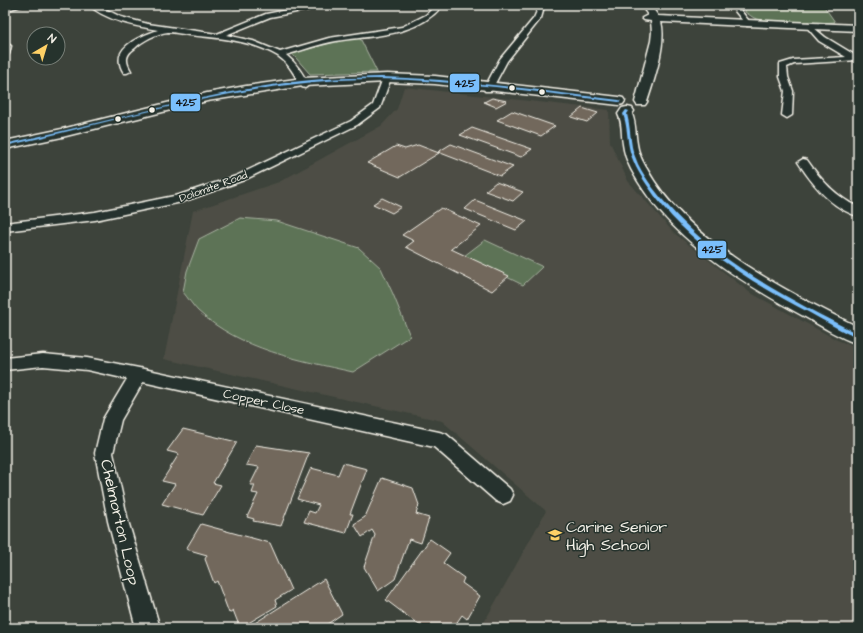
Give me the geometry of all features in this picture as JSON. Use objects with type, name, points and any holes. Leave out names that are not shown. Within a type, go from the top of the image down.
[{"type":"street","points":[[5,8],[20,5]]},
{"type":"street","points":[[92,5],[114,17],[166,30],[218,36],[257,44],[280,54],[293,64],[304,83]]},
{"type":"street","points":[[218,36],[268,15],[323,5]]},
{"type":"street","points":[[489,87],[503,61],[534,24],[540,13],[540,5]]},
{"type":"street","points":[[638,5],[652,20],[858,29]]},
{"type":"street","points":[[644,5],[657,31],[648,78],[629,104],[625,114],[629,123],[630,147],[637,166],[647,182],[671,213],[710,247],[779,294],[858,336]]},
{"type":"street","points":[[736,5],[738,11],[748,23]]},
{"type":"street","points":[[280,54],[327,41],[407,28],[427,18],[439,6]]},
{"type":"street","points":[[809,26],[822,40],[856,60]]},
{"type":"street","points":[[127,71],[123,67],[121,61],[127,50],[141,40],[166,30]]},
{"type":"street","points":[[5,44],[7,46],[5,54]]},
{"type":"street","points":[[787,115],[789,92],[784,77],[783,66],[793,62],[856,60]]},
{"type":"street","points":[[5,145],[207,98],[246,90],[304,83],[387,80],[489,87],[629,104]]},
{"type":"street","name":"Dolomite Road","points":[[5,227],[95,216],[182,198],[240,178],[354,123],[377,106],[387,80]]},
{"type":"street","points":[[5,149],[84,132],[205,101],[304,83]]},
{"type":"street","points":[[629,104],[650,169],[677,204],[690,218],[754,268],[808,300],[858,325]]},
{"type":"street","points":[[803,162],[811,175],[844,206],[858,212]]},
{"type":"street","name":"Copper Close","points":[[5,364],[44,360],[87,364],[439,440],[502,495]]},
{"type":"street","name":"Chelmorton Loop","points":[[139,374],[112,419],[104,453],[118,521],[148,628]]},
{"type":"shaded area","points":[[404,87],[609,110],[610,142],[628,181],[674,233],[749,292],[835,339],[858,349],[858,628],[481,628],[546,511],[442,421],[164,359],[193,211],[279,182],[381,126],[397,109]]},
{"type":"green space","points":[[746,5],[823,5],[835,22],[822,23],[762,20],[754,18],[745,12]]},
{"type":"green space","points":[[360,38],[377,72],[310,74],[291,54],[343,39]]},
{"type":"green space","points":[[240,218],[277,221],[359,248],[381,268],[410,336],[353,372],[271,352],[233,335],[215,324],[194,307],[183,292],[187,271],[199,239]]},
{"type":"green space","points":[[485,240],[542,267],[523,285],[464,256]]},
{"type":"building","points":[[492,98],[507,101],[496,107],[484,102]]},
{"type":"building","points":[[582,108],[598,113],[587,122],[571,117]]},
{"type":"building","points":[[512,111],[555,126],[541,136],[497,120]]},
{"type":"building","points":[[472,128],[532,149],[521,157],[460,135]]},
{"type":"building","points":[[451,144],[513,167],[500,176],[438,152]]},
{"type":"building","points":[[418,145],[439,153],[400,177],[367,163],[396,146],[405,149]]},
{"type":"building","points":[[496,182],[523,192],[513,201],[485,191]]},
{"type":"building","points":[[382,198],[401,207],[392,213],[373,204]]},
{"type":"building","points":[[475,200],[527,221],[516,230],[465,209]]},
{"type":"building","points":[[441,208],[481,226],[451,249],[509,276],[492,291],[406,247],[414,241],[402,235]]},
{"type":"building","points":[[183,429],[237,442],[213,483],[221,485],[203,515],[162,504],[175,484],[162,481],[179,454],[167,451]]},
{"type":"building","points":[[256,445],[309,453],[281,526],[253,521],[254,519],[247,517],[258,494],[252,493],[255,485],[250,485],[259,467],[246,465]]},
{"type":"building","points":[[343,463],[367,469],[350,514],[353,514],[346,533],[304,522],[309,511],[315,513],[319,505],[297,499],[311,468],[338,475]]},
{"type":"building","points":[[382,478],[413,488],[419,505],[416,514],[429,518],[421,543],[409,539],[395,579],[378,591],[364,567],[375,535],[372,530],[362,537],[354,524],[365,517]]},
{"type":"building","points":[[201,524],[270,543],[291,590],[275,600],[277,606],[240,628],[233,610],[229,613],[217,581],[214,583],[205,559],[207,555],[186,549]]},
{"type":"building","points":[[430,539],[450,553],[443,563],[464,578],[462,583],[480,596],[467,619],[462,615],[453,628],[423,628],[386,600]]},
{"type":"building","points":[[324,579],[342,614],[323,628],[247,628]]},
{"type":"transit line","name":"425","points":[[5,145],[226,94],[301,82],[341,79],[381,78],[460,82],[619,101]]},
{"type":"transit line","name":"425","points":[[627,111],[625,114],[632,154],[636,163],[657,197],[680,223],[707,246],[766,287],[858,336]]},
{"type":"place","name":"Carine Senior High School","points":[[555,535]]}]
